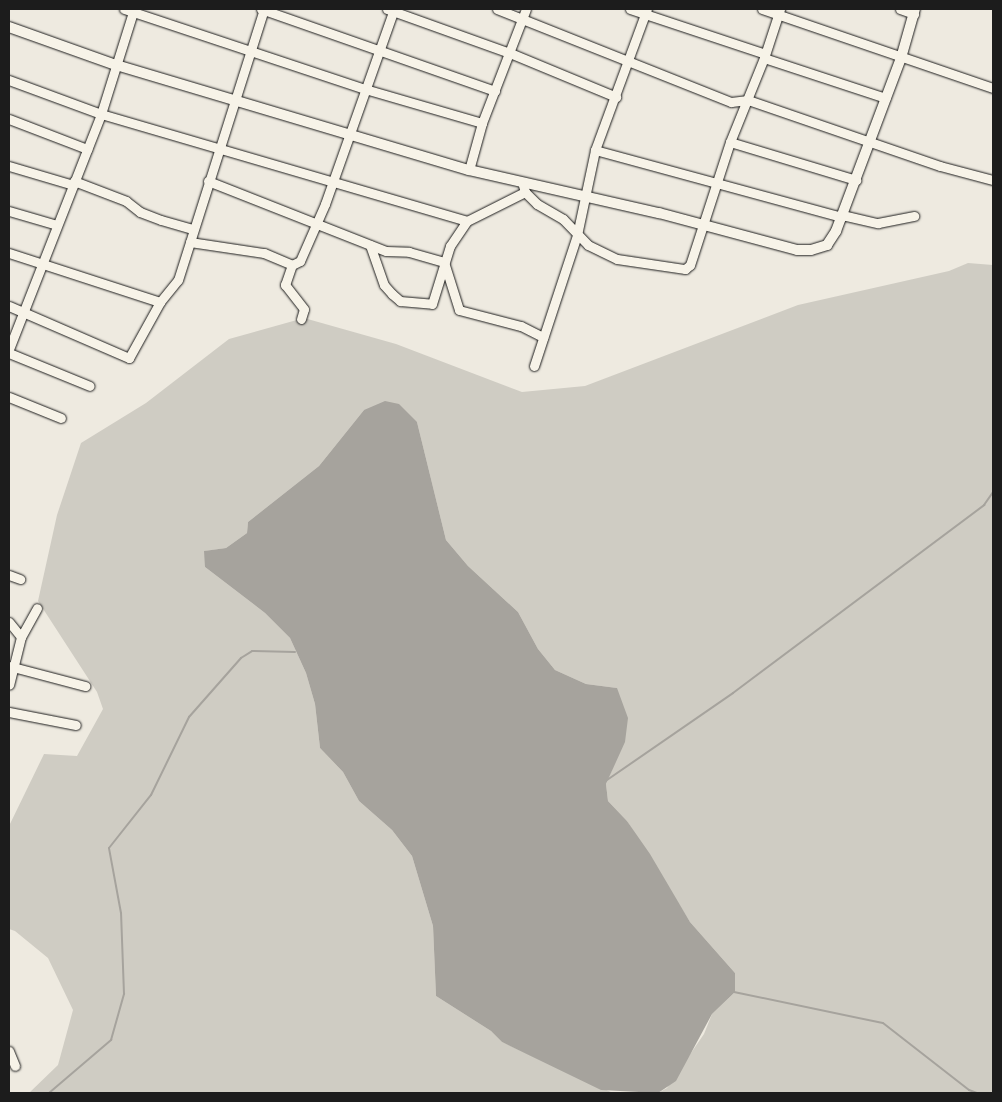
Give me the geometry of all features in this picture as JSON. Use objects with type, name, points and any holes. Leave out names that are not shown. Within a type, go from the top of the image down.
[{"type":"street","points":[[124,9],[134,10],[250,52],[365,89],[482,123]]},
{"type":"street","points":[[9,306],[128,358],[160,302],[178,280],[263,9],[495,92]]},
{"type":"street","points":[[498,9],[732,102],[748,100],[870,142],[993,180]]},
{"type":"street","points":[[469,170],[482,123],[526,9]]},
{"type":"street","points":[[630,9],[646,11],[765,56],[886,98]]},
{"type":"street","points":[[762,9],[779,12],[901,58],[993,88]]},
{"type":"street","points":[[9,27],[116,65],[234,101],[350,133],[523,187],[584,198],[702,225],[797,250],[811,250],[826,245],[842,216],[856,180],[901,58],[915,11],[900,9]]},
{"type":"street","points":[[90,386],[9,351],[100,114],[134,10]]},
{"type":"street","points":[[301,319],[304,310],[285,285],[292,265],[300,261],[316,223],[350,133],[391,10],[510,53],[616,97]]},
{"type":"street","points":[[534,366],[578,235],[595,150],[646,11]]},
{"type":"street","points":[[523,187],[537,204],[563,219],[588,245],[617,259],[685,269],[690,265],[715,184],[765,56],[779,12]]},
{"type":"street","points":[[9,80],[100,114],[330,184],[467,221]]},
{"type":"street","points":[[9,119],[87,149]]},
{"type":"street","points":[[730,142],[856,180]]},
{"type":"street","points":[[595,150],[715,184],[842,216],[878,223],[914,216]]},
{"type":"street","points":[[9,166],[74,183],[126,201],[140,212],[161,220],[193,228]]},
{"type":"street","points":[[208,181],[370,245],[444,262]]},
{"type":"street","points":[[370,245],[384,285],[400,301],[432,304],[450,246],[467,221],[523,187]]},
{"type":"street","points":[[9,211],[57,225]]},
{"type":"street","points":[[190,242],[264,253],[292,265]]},
{"type":"street","points":[[9,253],[160,302]]},
{"type":"street","points":[[444,262],[459,310],[521,326],[543,337]]},
{"type":"street","points":[[9,397],[61,418]]},
{"type":"street","points":[[9,575],[20,579]]},
{"type":"street","points":[[9,685],[11,667],[21,637],[37,608]]},
{"type":"street","points":[[9,622],[21,637]]},
{"type":"street","points":[[11,667],[84,686]]},
{"type":"street","points":[[9,712],[76,725]]},
{"type":"street","points":[[9,1051],[15,1066],[9,1065]]},
{"type":"shaded area","points":[[968,263],[993,265],[993,1093],[658,1093],[667,1088],[704,1034],[712,1014],[735,992],[735,973],[690,922],[627,821],[608,801],[606,784],[612,770],[617,688],[586,684],[555,670],[538,649],[518,612],[468,566],[446,540],[417,422],[364,410],[319,466],[248,522],[247,533],[226,548],[205,551],[205,567],[265,613],[290,638],[306,673],[315,704],[320,748],[343,772],[359,801],[392,830],[412,856],[433,926],[436,996],[491,1031],[502,1042],[613,1093],[29,1093],[58,1065],[73,1010],[48,958],[15,931],[9,929],[9,826],[44,754],[77,756],[103,709],[97,692],[38,601],[57,515],[81,443],[146,403],[229,339],[304,318],[396,344],[522,392],[585,386],[798,305],[949,271]]},
{"type":"shaded area","points":[[385,401],[399,404],[417,422],[446,540],[468,566],[518,612],[538,649],[555,670],[586,684],[617,688],[628,718],[625,742],[606,784],[608,801],[627,821],[650,854],[690,922],[735,973],[735,992],[712,1014],[676,1081],[658,1093],[601,1090],[502,1042],[491,1031],[436,996],[433,926],[412,856],[392,830],[359,801],[343,772],[320,748],[315,704],[306,673],[290,638],[265,613],[205,567],[204,551],[226,548],[247,533],[248,522],[319,466],[364,410]]},
{"type":"waterway","points":[[607,780],[733,693],[984,505],[993,492]]},
{"type":"waterway","points":[[49,1093],[111,1040],[124,994],[121,913],[109,848],[151,795],[189,717],[241,658],[252,651],[295,652]]},
{"type":"waterway","points":[[734,992],[883,1023],[969,1090],[977,1093]]}]
